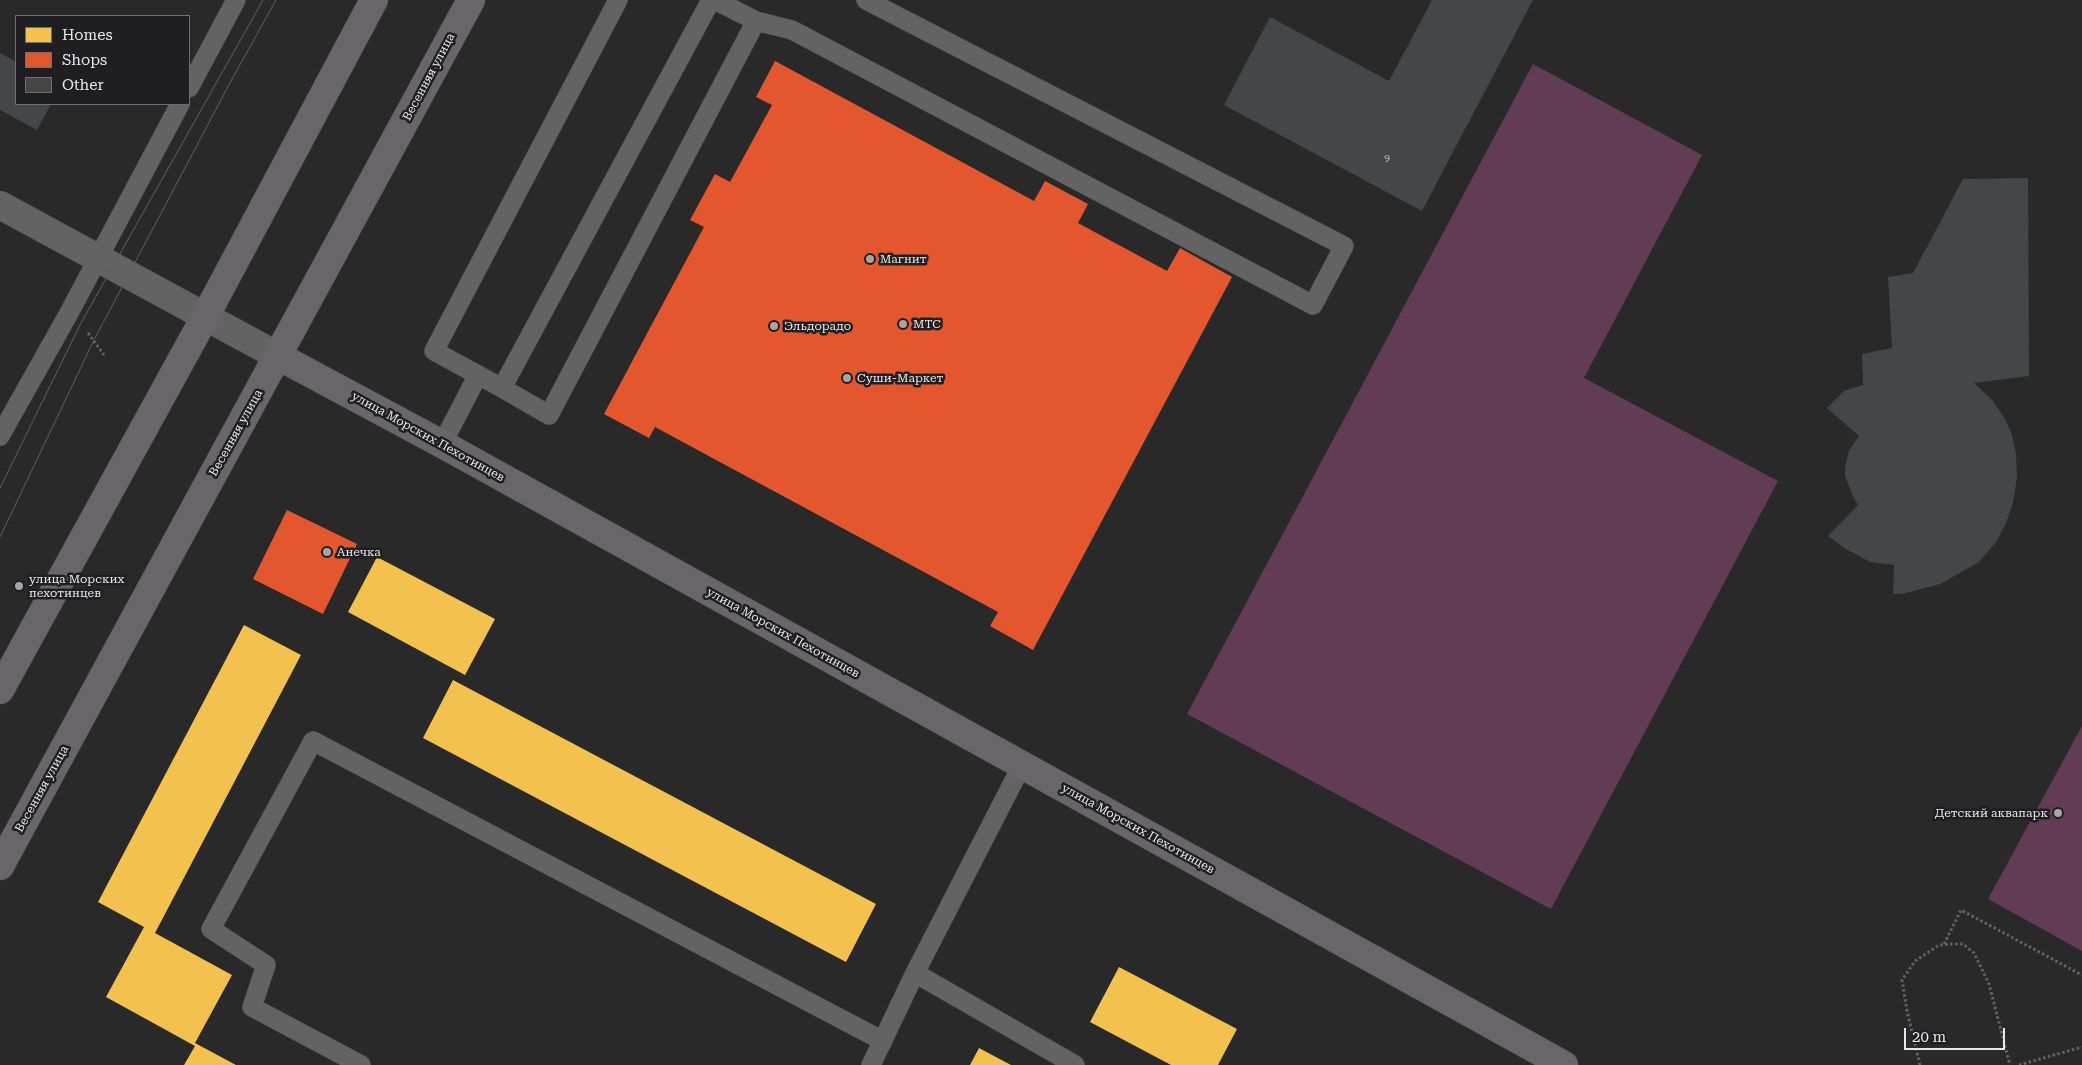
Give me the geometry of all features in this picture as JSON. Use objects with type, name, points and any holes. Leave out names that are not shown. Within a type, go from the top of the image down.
[{"type":"street","points":[[0,690],[205,317],[374,0]]},
{"type":"street","name":"Весенняя улица","points":[[0,866],[471,0]]},
{"type":"street","name":"улица Морских Пехотинцев","points":[[0,205],[442,444],[1564,1065]]},
{"type":"lane","points":[[190,86],[236,0]]},
{"type":"lane","points":[[618,0],[434,351],[549,415],[756,21]]},
{"type":"lane","points":[[502,388],[711,0]]},
{"type":"lane","points":[[716,0],[756,21],[792,30],[1313,304],[1344,246],[866,0]]},
{"type":"lane","points":[[0,436],[179,105]]},
{"type":"lane","points":[[442,444],[478,375]]},
{"type":"lane","points":[[360,1065],[252,1007],[266,965],[211,929],[313,741],[883,1041]]},
{"type":"lane","points":[[871,1065],[915,973],[1022,765]]},
{"type":"lane","points":[[915,973],[1075,1065]]},
{"type":"path","points":[[85,329],[104,355]]},
{"type":"path","points":[[1943,945],[1961,910],[2082,975]]},
{"type":"path","points":[[1920,1065],[1907,1011],[1902,980],[1915,961],[1939,945],[1963,944],[1974,953],[1990,984],[2010,1065]]},
{"type":"path","points":[[2019,1065],[2082,1047]]},
{"type":"shaded area","points":[[1533,64],[1702,155],[1584,378],[1778,481],[1551,909],[1187,714]]},
{"type":"shaded area","name":"Детский аквапарк","points":[[2082,726],[2082,951],[1988,899]]},
{"type":"building: Homes","points":[[377,557],[495,619],[465,675],[348,612]]},
{"type":"building: Homes","points":[[244,625],[301,655],[155,933],[232,975],[195,1043],[236,1065],[184,1065],[195,1046],[106,997],[144,927],[98,902]]},
{"type":"building: Homes","points":[[453,680],[876,904],[846,962],[423,738]]},
{"type":"building: Homes","points":[[1119,967],[1237,1029],[1218,1065],[1171,1065],[1090,1022]]},
{"type":"building: Homes","points":[[979,1048],[1011,1065],[970,1065]]},
{"type":"building: Shops","points":[[775,61],[1034,201],[1045,181],[1088,204],[1078,223],[1167,271],[1180,248],[1232,277],[1033,650],[990,626],[998,612],[655,427],[649,438],[604,414],[704,227],[690,220],[715,174],[730,182],[772,105],[756,97]]},
{"type":"building: Shops","points":[[287,510],[357,544],[323,614],[253,579]]},
{"type":"building: Other","points":[[1432,0],[1533,0],[1422,211],[1224,105],[1270,17],[1389,81]]},
{"type":"building: Other","points":[[0,53],[15,61],[15,105],[50,105],[37,130],[0,110]]},
{"type":"building: Other","points":[[2028,178],[2029,376],[1974,383],[1993,401],[2005,419],[2012,435],[2016,454],[2017,477],[2013,503],[2006,523],[1996,542],[1979,562],[1940,584],[1902,594],[1893,594],[1894,565],[1870,562],[1846,549],[1828,536],[1858,505],[1845,476],[1845,467],[1849,450],[1859,436],[1827,408],[1844,391],[1863,385],[1862,354],[1892,348],[1888,277],[1913,273],[1963,179]]},
{"type":"tram line","points":[[0,488],[81,323],[263,0]]},
{"type":"tram line","points":[[0,537],[94,340],[232,79],[276,0]]},
{"type":"place","name":"Магнит","points":[[870,259]]},
{"type":"place","name":"МТС","points":[[903,324]]},
{"type":"place","name":"Эльдорадо","points":[[774,326]]},
{"type":"place","name":"Суши-Маркет","points":[[847,378]]},
{"type":"place","name":"Анечка","points":[[327,552]]},
{"type":"place","name":"улица Морских пехотинцев","points":[[19,586]]},
{"type":"place","name":"Детский аквапарк","points":[[2058,813]]}]
